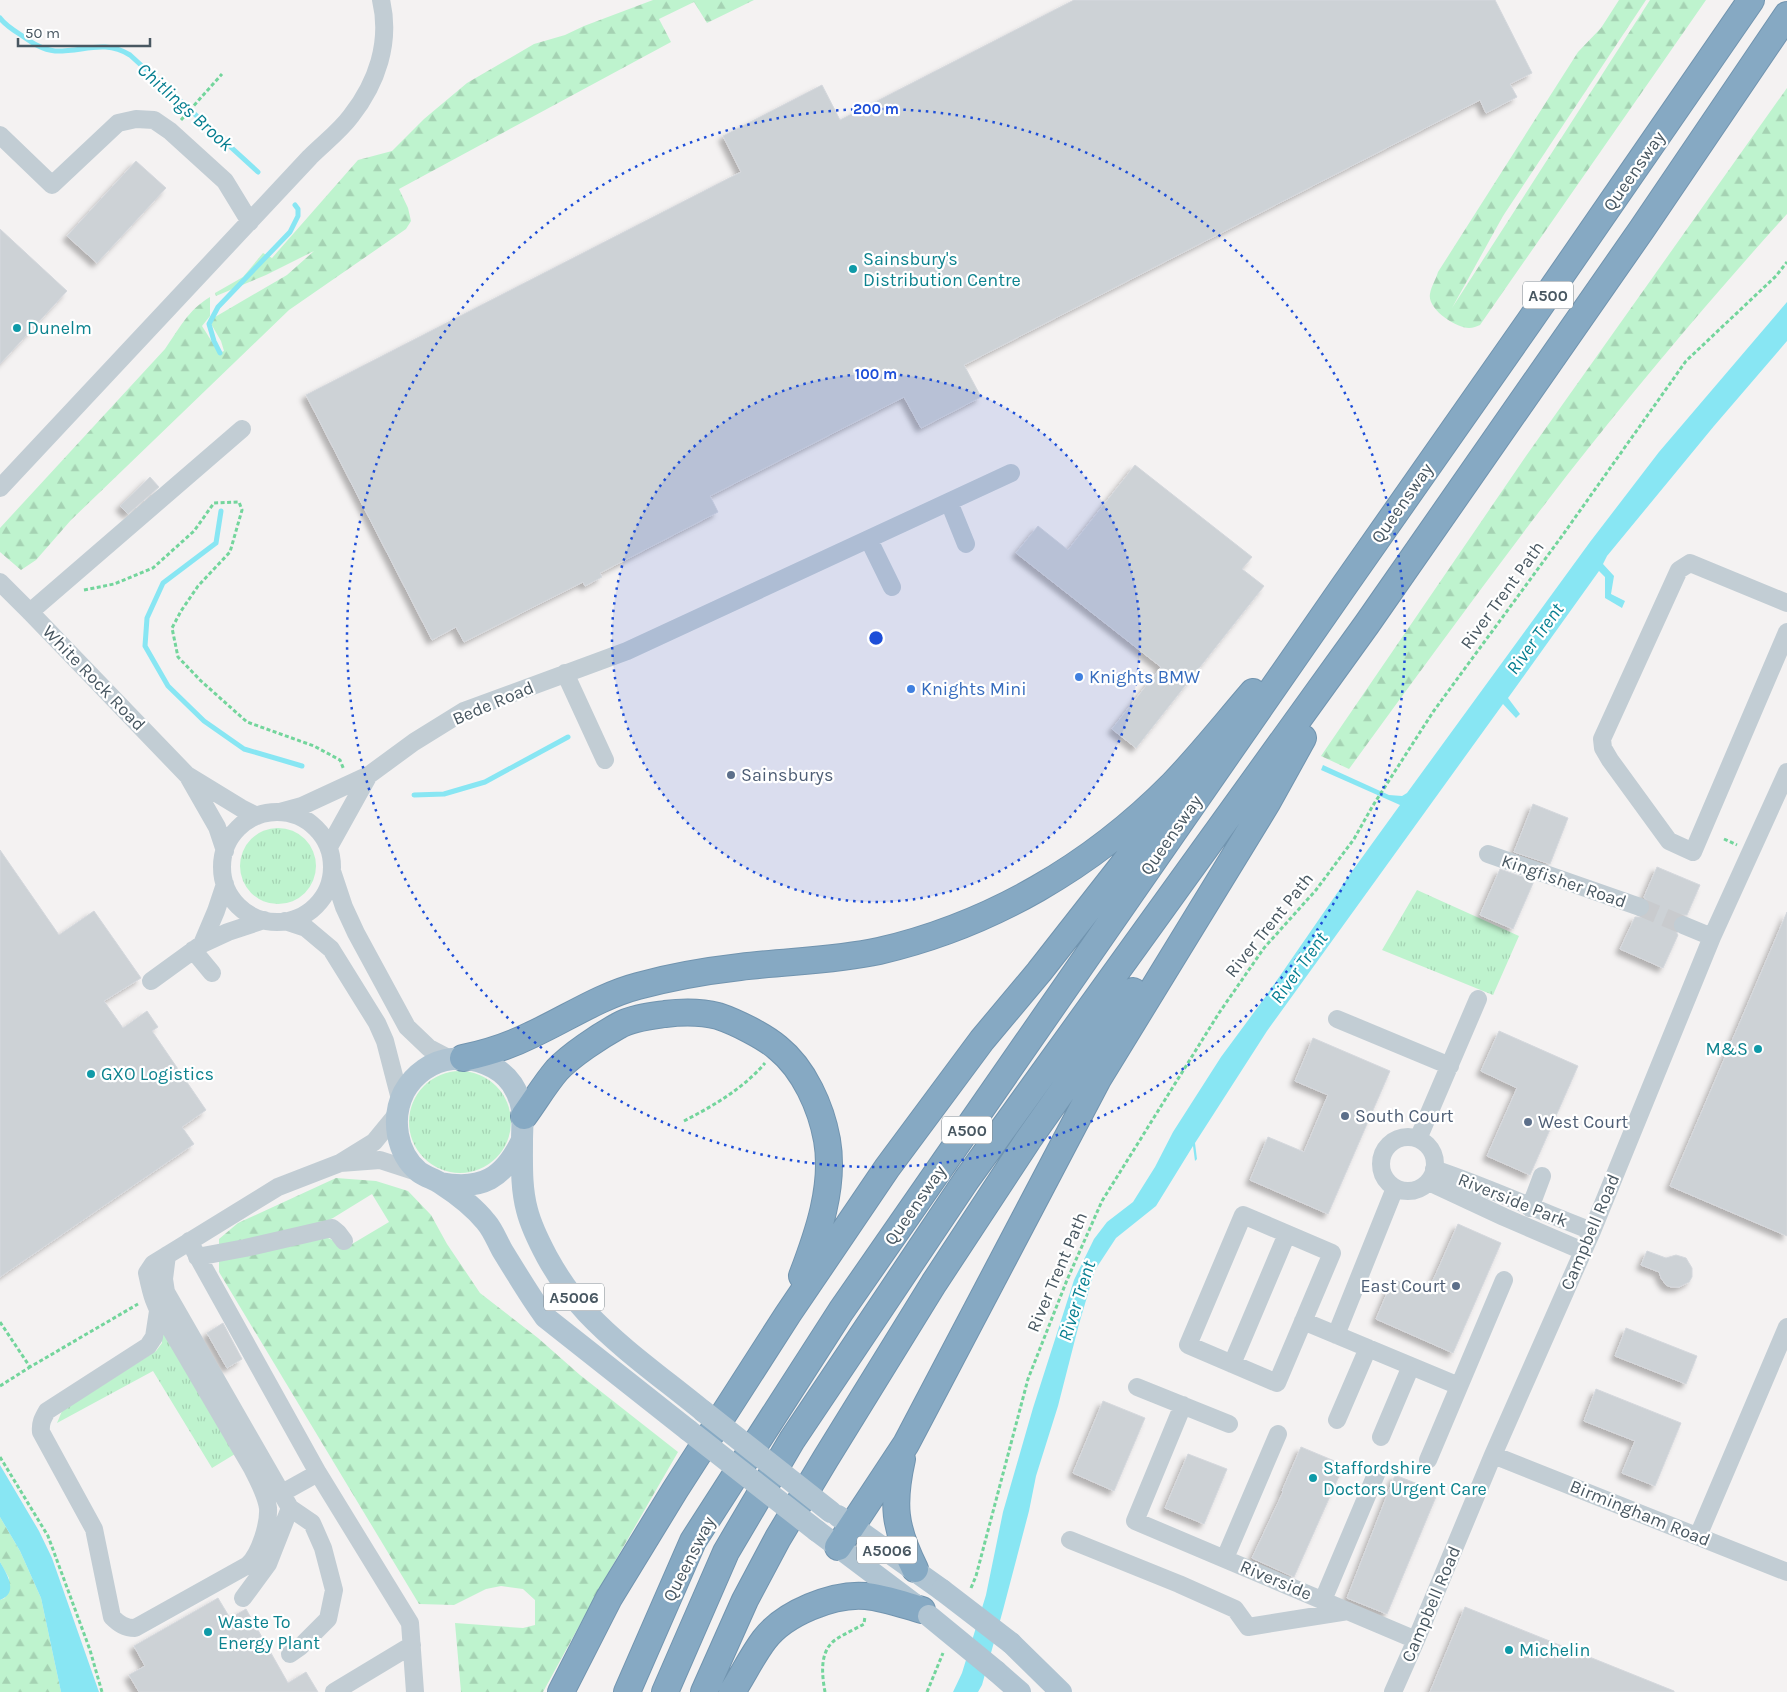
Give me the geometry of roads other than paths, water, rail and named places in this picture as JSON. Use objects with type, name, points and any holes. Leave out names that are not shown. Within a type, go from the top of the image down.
[{"type":"highway","name":"Queensway","points":[[627,1692],[693,1541],[841,1311],[1342,589],[1530,322],[1751,0]]},
{"type":"highway","name":"Queensway","points":[[665,1692],[726,1552],[792,1440],[967,1179],[1368,624],[1642,229],[1787,15]]},
{"type":"highway","points":[[456,1059],[495,1051],[531,1036],[591,1004],[635,986],[690,974],[739,967],[835,958],[878,951],[926,938],[966,924],[1015,902],[1078,865],[1135,821],[1174,783],[1342,589]]},
{"type":"highway","points":[[561,1692],[609,1598],[675,1490],[788,1314],[887,1168],[982,1040],[1039,972],[1342,589]]},
{"type":"highway","points":[[838,1547],[842,1518],[906,1444],[1098,1079],[1267,803],[1368,624]]},
{"type":"highway","points":[[704,1692],[745,1600],[778,1538],[934,1283],[1028,1140],[1267,803]]},
{"type":"highway","points":[[523,1128],[557,1070],[584,1048],[620,1024],[652,1016],[683,1012],[718,1016],[752,1031],[778,1048],[791,1061],[805,1081],[817,1104],[827,1140],[828,1171],[826,1197],[814,1244],[788,1314]]},
{"type":"highway","points":[[906,1444],[896,1488],[895,1505],[904,1548],[915,1569]]},
{"type":"highway","points":[[732,1692],[765,1638],[791,1617],[804,1610],[837,1599],[853,1596],[882,1599],[925,1613]]},
{"type":"main road","points":[[456,1059],[484,1063],[496,1069],[508,1080],[520,1100],[523,1128],[514,1157],[508,1165],[485,1181],[470,1186],[458,1186],[430,1178],[406,1157],[400,1146],[396,1125],[399,1107],[408,1086],[426,1068],[456,1059]]},
{"type":"main road","name":"A5006","points":[[523,1128],[522,1176],[526,1209],[537,1239],[559,1278],[586,1312],[635,1356],[703,1411],[842,1518],[915,1569],[1010,1643],[1061,1692]]},
{"type":"main road","name":"A5006","points":[[430,1178],[468,1204],[487,1223],[545,1317],[838,1547],[866,1566],[1020,1692]]},
{"type":"street","points":[[0,488],[310,157],[351,116],[378,71],[385,28],[381,0]]},
{"type":"street","points":[[0,135],[52,185],[118,123],[136,119],[154,120],[170,131],[225,181],[250,222]]},
{"type":"street","points":[[30,612],[242,429]]},
{"type":"street","name":"Bede Road","points":[[280,812],[302,806],[369,775],[414,742],[464,711],[627,651],[1011,473]]},
{"type":"street","points":[[949,502],[966,544]]},
{"type":"street","points":[[869,540],[892,587]]},
{"type":"street","points":[[1787,603],[1690,563],[1679,570],[1602,739],[1603,748],[1610,760],[1669,841],[1693,852],[1787,632]]},
{"type":"street","name":"White Rock Road","points":[[0,582],[187,774],[257,816]]},
{"type":"street","points":[[565,673],[605,760]]},
{"type":"street","name":"Campbell Road","points":[[1393,1692],[1493,1455],[1592,1231],[1712,937],[1787,772]]},
{"type":"street","name":"White Rock Road","points":[[187,774],[217,827],[225,851]]},
{"type":"street","name":"Bede Road","points":[[329,847],[369,775]]},
{"type":"street","points":[[193,1249],[278,1187],[340,1163],[374,1142],[399,1107],[385,1041],[377,1023],[331,949],[306,928],[285,921],[264,920],[253,916],[240,907],[230,894],[225,884],[223,868],[225,851],[237,830],[257,816],[280,812],[309,822],[324,837],[329,847],[332,870],[344,907],[407,1027],[429,1048],[456,1059]]},
{"type":"street","name":"Kingfisher Road","points":[[1488,854],[1640,907]]},
{"type":"street","points":[[285,921],[297,918],[318,904],[330,883],[332,870]]},
{"type":"street","points":[[198,947],[216,911],[225,884]]},
{"type":"street","points":[[151,980],[198,947],[228,932],[264,920]]},
{"type":"street","points":[[1683,925],[1712,937]]},
{"type":"street","points":[[198,947],[212,973]]},
{"type":"street","points":[[1418,1139],[1478,999]]},
{"type":"street","points":[[1337,1019],[1450,1066]]},
{"type":"street","points":[[1407,1137],[1418,1139],[1430,1148],[1434,1157],[1432,1176],[1422,1188],[1413,1191],[1395,1188],[1383,1176],[1381,1167],[1385,1150],[1391,1143],[1399,1139],[1407,1137]]},
{"type":"street","points":[[340,1163],[380,1160],[430,1178]]},
{"type":"street","name":"Riverside Park","points":[[1432,1176],[1465,1180],[1530,1208],[1592,1231]]},
{"type":"street","name":"Riverside Park","points":[[1432,1176],[1504,1217],[1583,1250]]},
{"type":"street","points":[[1530,1208],[1542,1176]]},
{"type":"street","points":[[1336,1335],[1395,1188]]},
{"type":"street","points":[[1243,1215],[1332,1253],[1303,1321],[1276,1383],[1188,1345],[1243,1215]]},
{"type":"street","points":[[155,1304],[252,1468],[268,1508],[258,1551],[248,1564],[135,1628],[129,1628],[121,1625],[112,1617],[94,1529],[41,1432],[40,1426],[47,1411],[148,1346],[154,1336],[155,1304],[147,1273],[153,1264],[167,1255],[193,1249],[245,1248],[332,1228],[344,1241]]},
{"type":"street","points":[[1232,1364],[1287,1234]]},
{"type":"street","points":[[193,1249],[318,1473],[410,1623],[412,1645],[411,1690]]},
{"type":"street","points":[[167,1255],[164,1279],[166,1292],[286,1500],[312,1523],[323,1548],[334,1590],[328,1619],[300,1647],[290,1654]]},
{"type":"street","points":[[1428,1460],[1504,1280]]},
{"type":"street","points":[[1303,1321],[1459,1386]]},
{"type":"street","points":[[1698,1536],[1787,1326]]},
{"type":"street","points":[[1337,1420],[1368,1348]]},
{"type":"street","points":[[1381,1437],[1411,1366]]},
{"type":"street","points":[[1137,1387],[1229,1424]]},
{"type":"street","name":"Riverside","points":[[1183,1405],[1135,1520],[1416,1640]]},
{"type":"street","points":[[1225,1558],[1278,1434]]},
{"type":"street","name":"Birmingham Road","points":[[1493,1455],[1787,1572]]},
{"type":"street","points":[[1323,1600],[1377,1472]]},
{"type":"street","points":[[243,1598],[268,1564],[286,1500],[318,1473]]},
{"type":"street","points":[[1070,1540],[1235,1609],[1248,1628],[1348,1611]]},
{"type":"street","points":[[334,1692],[412,1645]]},
{"type":"water","name":"River Trent","points":[[1787,302],[1787,341],[1607,556],[1603,564],[1614,576],[1611,594],[1625,601],[1622,608],[1605,598],[1605,577],[1599,571],[1508,698],[1520,714],[1516,718],[1503,704],[1267,1031],[1195,1143],[1197,1159],[1195,1161],[1193,1146],[1156,1206],[1116,1238],[1095,1270],[1058,1406],[1036,1476],[1029,1511],[982,1685],[978,1692],[953,1692],[962,1673],[986,1595],[1003,1512],[1033,1408],[1074,1280],[1094,1239],[1107,1222],[1133,1202],[1155,1167],[1173,1132],[1221,1057],[1400,805],[1321,770],[1323,765],[1389,795],[1402,796],[1407,793],[1590,542],[1659,452]]},
{"type":"water","points":[[0,1465],[39,1531],[52,1558],[99,1692],[61,1692],[41,1598],[20,1551],[0,1517]]},
{"type":"water","points":[[0,1562],[8,1577],[10,1588],[6,1597],[0,1600]]},
{"type":"waterway","name":"Chitlings Brook","points":[[0,18],[12,29],[46,49],[65,51],[102,47],[120,50],[130,55],[258,172]]},
{"type":"waterway","name":"Chitlings Brook","points":[[220,353],[209,324],[218,307],[290,232],[298,216],[298,209],[295,205]]},
{"type":"waterway","name":"Chitlings Brook","points":[[221,511],[216,543],[163,583],[147,618],[145,646],[168,686],[204,721],[244,749],[302,766]]},
{"type":"waterway","name":"Chitlings Brook","points":[[414,795],[444,794],[485,782],[568,737]]},
{"type":"tunnel","points":[[1640,907],[1683,925]]},
{"type":"place","name":"Sainsbury's Distribution Centre","points":[[853,269]]},
{"type":"place","name":"Dunelm","points":[[17,328]]},
{"type":"place","name":"Knights BMW","points":[[1079,677]]},
{"type":"place","name":"Knights Mini","points":[[911,689]]},
{"type":"place","name":"Sainsburys","points":[[731,775]]},
{"type":"place","name":"M&S","points":[[1758,1049]]},
{"type":"place","name":"GXO Logistics","points":[[91,1074]]},
{"type":"place","name":"South Court","points":[[1345,1116]]},
{"type":"place","name":"West Court","points":[[1528,1122]]},
{"type":"place","name":"East Court","points":[[1456,1286]]},
{"type":"place","name":"Staffordshire Doctors Urgent Care","points":[[1313,1478]]},
{"type":"place","name":"Waste To Energy Plant","points":[[208,1632]]},
{"type":"place","name":"Michelin","points":[[1509,1650]]}]
